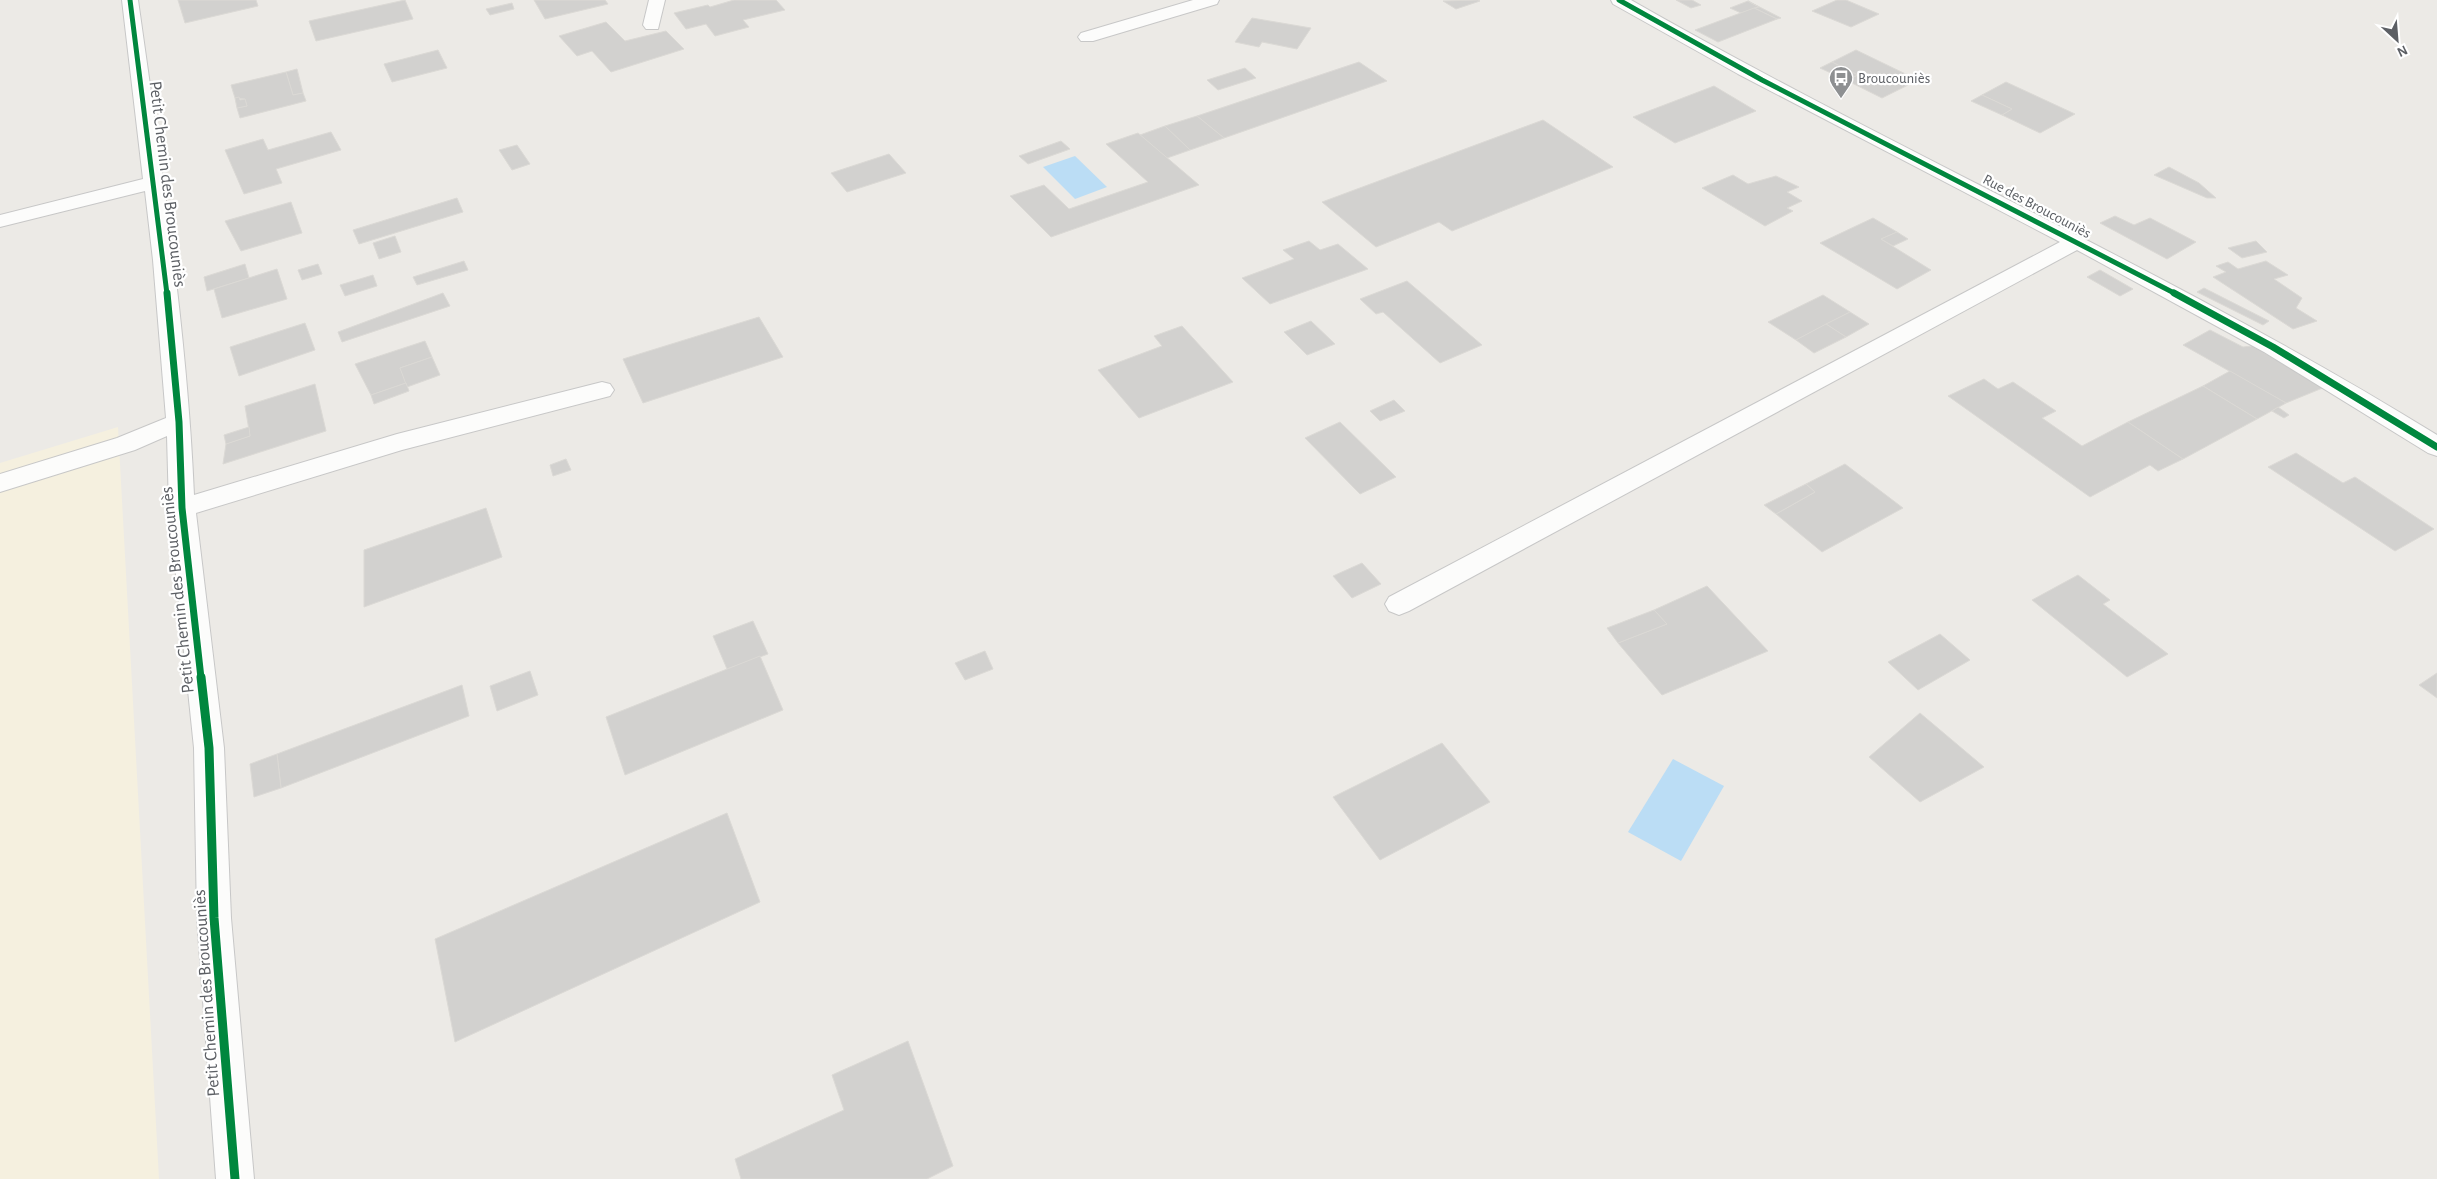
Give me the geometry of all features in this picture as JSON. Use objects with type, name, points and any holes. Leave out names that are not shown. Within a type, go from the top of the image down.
[{"type":"street","name":"Petit Chemin des Broucouniès","points":[[130,0],[164,260],[179,422],[182,508],[209,748],[214,918],[235,1179]]},
{"type":"street","points":[[652,25],[657,0]]},
{"type":"street","points":[[1087,37],[1211,0]]},
{"type":"street","name":"Rue des Broucouniès","points":[[1619,0],[1762,80],[2076,242],[2312,369],[2437,447]]},
{"type":"street","points":[[0,220],[154,183]]},
{"type":"street","points":[[1399,604],[2076,242]]},
{"type":"street","points":[[182,508],[397,443],[602,390]]},
{"type":"street","points":[[0,482],[126,444],[179,422]]},
{"type":"shaded area","points":[[118,427],[159,1179],[0,1179],[0,463]]},
{"type":"water","points":[[1075,156],[1107,187],[1075,199],[1043,167]]},
{"type":"water","points":[[1673,759],[1724,786],[1681,861],[1628,832]]},
{"type":"building","points":[[178,0],[256,0],[258,6],[185,23]]},
{"type":"building","points":[[405,0],[413,19],[316,41],[309,21]]},
{"type":"building","points":[[534,0],[605,0],[608,4],[545,19]]},
{"type":"building","points":[[734,0],[776,0],[785,10],[743,20],[749,27],[715,36],[706,24],[686,29],[674,13],[708,5],[710,7]]},
{"type":"building","points":[[1676,0],[1692,0],[1701,5],[1691,8]]},
{"type":"building","points":[[1837,0],[1846,0],[1879,14],[1851,27],[1812,11]]},
{"type":"building","points":[[1443,1],[1480,1],[1456,9]]},
{"type":"building","points":[[1748,1],[1759,7],[1741,13],[1730,8]]},
{"type":"building","points":[[1748,1],[1781,18],[1777,19],[1754,8],[1759,7]]},
{"type":"building","points":[[512,3],[514,9],[490,15],[486,9]]},
{"type":"building","points":[[1754,8],[1777,19],[1718,42],[1695,30]]},
{"type":"building","points":[[1252,18],[1311,28],[1297,49],[1262,42],[1259,47],[1235,42]]},
{"type":"building","points":[[606,22],[625,41],[666,31],[684,49],[611,72],[592,51],[577,56],[559,36]]},
{"type":"building","points":[[438,50],[447,68],[392,82],[384,64]]},
{"type":"building","points":[[1856,50],[1918,80],[1882,98],[1846,80],[1858,75],[1832,62]]},
{"type":"building","points":[[1359,62],[1387,81],[1224,138],[1197,116]]},
{"type":"building","points":[[1832,62],[1858,75],[1846,80],[1820,68]]},
{"type":"building","points":[[1245,68],[1256,78],[1218,90],[1207,80]]},
{"type":"building","points":[[297,69],[303,93],[293,95],[286,72]]},
{"type":"building","points":[[286,72],[293,95],[303,93],[306,101],[240,118],[237,108],[247,106],[245,99],[235,98],[231,85]]},
{"type":"building","points":[[2006,82],[2075,114],[2040,133],[2002,115],[2012,109],[1982,95]]},
{"type":"building","points":[[1714,86],[1756,111],[1675,143],[1633,117]]},
{"type":"building","points":[[1982,95],[2012,109],[2002,115],[1971,101]]},
{"type":"building","points":[[239,97],[240,100],[245,99],[247,106],[237,108],[235,98]]},
{"type":"building","points":[[1197,116],[1224,138],[1190,150],[1165,126]]},
{"type":"building","points":[[1543,120],[1613,167],[1452,231],[1439,222],[1376,247],[1322,202]]},
{"type":"building","points":[[1165,126],[1190,150],[1167,158],[1140,135]]},
{"type":"building","points":[[331,132],[341,150],[276,169],[282,183],[244,194],[225,150],[263,139],[268,150]]},
{"type":"building","points":[[1138,133],[1199,185],[1051,237],[1010,196],[1044,185],[1069,209],[1148,182],[1106,144]]},
{"type":"building","points":[[1061,141],[1070,149],[1028,164],[1019,156]]},
{"type":"building","points":[[517,145],[530,164],[512,170],[499,150]]},
{"type":"building","points":[[889,154],[906,173],[847,192],[831,173]]},
{"type":"building","points":[[2169,167],[2199,183],[2216,198],[2207,198],[2154,175]]},
{"type":"building","points":[[1733,175],[1748,184],[1776,176],[1799,187],[1787,192],[1802,201],[1787,208],[1793,211],[1765,226],[1702,188]]},
{"type":"building","points":[[457,198],[463,212],[359,244],[353,230]]},
{"type":"building","points":[[291,202],[302,233],[241,251],[225,221]]},
{"type":"building","points":[[2115,216],[2134,225],[2150,218],[2196,242],[2167,259],[2100,223]]},
{"type":"building","points":[[1873,218],[1897,232],[1881,239],[1931,270],[1897,289],[1820,243]]},
{"type":"building","points":[[1897,232],[1908,239],[1893,246],[1881,239]]},
{"type":"building","points":[[395,236],[401,252],[379,259],[373,243]]},
{"type":"building","points":[[1309,241],[1320,250],[1338,244],[1368,269],[1270,304],[1242,278],[1294,259],[1283,250]]},
{"type":"building","points":[[2256,241],[2267,252],[2242,258],[2228,248]]},
{"type":"building","points":[[464,261],[468,270],[417,285],[413,277]]},
{"type":"building","points":[[2266,261],[2288,275],[2274,279],[2302,298],[2296,308],[2317,321],[2293,329],[2213,277],[2226,272],[2216,266],[2228,262],[2238,269]]},
{"type":"building","points":[[245,264],[249,278],[207,291],[204,277]]},
{"type":"building","points":[[318,264],[322,274],[302,280],[298,270]]},
{"type":"building","points":[[277,269],[287,299],[222,318],[214,289]]},
{"type":"building","points":[[2100,270],[2133,289],[2120,296],[2087,277]]},
{"type":"building","points":[[373,275],[377,286],[345,296],[340,285]]},
{"type":"building","points":[[1407,281],[1482,345],[1440,363],[1383,312],[1376,314],[1360,299]]},
{"type":"building","points":[[2204,288],[2269,321],[2263,325],[2197,292]]},
{"type":"building","points":[[443,293],[450,306],[342,342],[338,332]]},
{"type":"building","points":[[1823,295],[1850,312],[1796,340],[1768,322]]},
{"type":"building","points":[[1850,312],[1869,324],[1846,337],[1826,324]]},
{"type":"building","points":[[759,317],[783,357],[643,403],[623,359]]},
{"type":"building","points":[[1311,321],[1335,344],[1307,355],[1284,332]]},
{"type":"building","points":[[305,323],[315,350],[239,376],[230,347]]},
{"type":"building","points":[[1826,324],[1846,337],[1814,353],[1796,340]]},
{"type":"building","points":[[1182,326],[1233,382],[1139,418],[1098,370],[1162,346],[1154,336]]},
{"type":"building","points":[[2210,330],[2243,347],[2252,346],[2325,387],[2286,403],[2183,345]]},
{"type":"building","points":[[425,341],[432,357],[400,368],[406,383],[371,395],[355,364]]},
{"type":"building","points":[[432,357],[440,375],[407,387],[400,368]]},
{"type":"building","points":[[2230,371],[2286,403],[2257,419],[2203,386]]},
{"type":"building","points":[[1984,379],[1998,389],[2013,382],[2056,411],[2042,418],[2082,446],[2128,422],[2183,459],[2158,471],[2150,465],[2090,497],[1948,396]]},
{"type":"building","points":[[406,383],[409,391],[374,404],[371,395]]},
{"type":"building","points":[[315,384],[326,431],[223,464],[226,444],[250,436],[245,406]]},
{"type":"building","points":[[2203,386],[2257,419],[2183,459],[2128,422]]},
{"type":"building","points":[[1394,400],[1405,411],[1380,421],[1370,411]]},
{"type":"building","points":[[2278,407],[2289,415],[2284,418],[2272,411]]},
{"type":"building","points":[[1340,422],[1396,477],[1360,494],[1305,438]]},
{"type":"building","points":[[249,427],[250,436],[226,444],[224,435]]},
{"type":"building","points":[[2296,453],[2343,483],[2355,477],[2434,529],[2395,551],[2268,467]]},
{"type":"building","points":[[566,459],[571,470],[553,476],[550,465]]},
{"type":"building","points":[[1845,464],[1903,508],[1822,552],[1776,514],[1815,492],[1806,484]]},
{"type":"building","points":[[1806,484],[1815,492],[1776,514],[1764,505]]},
{"type":"building","points":[[486,508],[502,557],[364,607],[364,550]]},
{"type":"building","points":[[1362,563],[1381,584],[1352,598],[1333,576]]},
{"type":"building","points":[[2078,575],[2110,600],[2103,604],[2168,654],[2127,677],[2032,600]]},
{"type":"building","points":[[1707,586],[1768,651],[1662,695],[1618,643],[1667,624],[1654,610]]},
{"type":"building","points":[[1654,610],[1667,624],[1618,643],[1607,628]]},
{"type":"building","points":[[753,621],[768,654],[727,669],[713,636]]},
{"type":"building","points":[[1940,634],[1970,660],[1918,690],[1888,662]]},
{"type":"building","points":[[985,651],[993,669],[965,680],[955,663]]},
{"type":"building","points":[[760,656],[783,710],[625,775],[606,717]]},
{"type":"building","points":[[530,671],[538,695],[497,711],[490,686]]},
{"type":"building","points":[[2437,673],[2437,698],[2419,685]]},
{"type":"building","points":[[462,685],[469,716],[281,788],[277,754]]},
{"type":"building","points":[[1920,713],[1984,767],[1920,802],[1869,757]]},
{"type":"building","points":[[1442,743],[1490,802],[1380,860],[1333,797]]},
{"type":"building","points":[[277,754],[281,788],[254,797],[250,764]]},
{"type":"building","points":[[727,813],[760,902],[455,1042],[435,939]]},
{"type":"building","points":[[908,1041],[953,1166],[927,1179],[741,1179],[735,1159],[844,1110],[832,1075]]},
{"type":"cycle path","points":[[130,0],[164,260],[179,422],[182,508],[209,748],[214,918],[235,1179]]},
{"type":"cycle path","points":[[1619,0],[1762,80],[2189,301],[2273,347],[2437,447]]},
{"type":"place","name":"Broucouniès","points":[[1841,99]]}]
